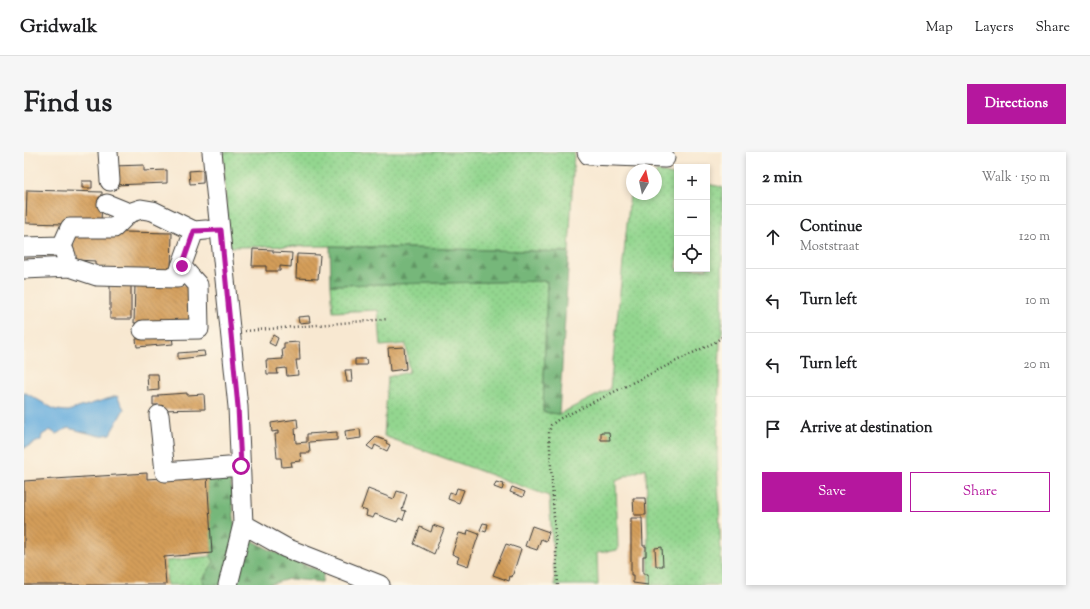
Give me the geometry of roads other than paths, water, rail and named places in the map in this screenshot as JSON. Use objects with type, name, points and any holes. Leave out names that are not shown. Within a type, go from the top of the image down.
[{"type":"street","points":[[108,152],[110,181]]},
{"type":"street","points":[[212,152],[238,407],[241,466],[243,524],[228,585]]},
{"type":"street","points":[[587,152],[589,155],[665,158]]},
{"type":"street","points":[[107,204],[129,213]]},
{"type":"street","points":[[70,267],[62,246],[70,228],[114,228],[129,213],[141,209],[152,211],[194,231],[221,230]]},
{"type":"street","points":[[24,269],[70,267],[97,276],[177,278],[194,231]]},
{"type":"street","points":[[24,247],[62,246]]},
{"type":"street","points":[[142,330],[199,329],[198,285],[182,266]]},
{"type":"street","points":[[160,415],[165,472],[241,466]]},
{"type":"street","points":[[243,524],[286,548],[380,585]]},
{"type":"water","points":[[24,392],[56,410],[68,411],[117,396],[124,409],[110,434],[100,436],[68,428],[56,434],[50,430],[42,435],[41,440],[24,448]]}]
